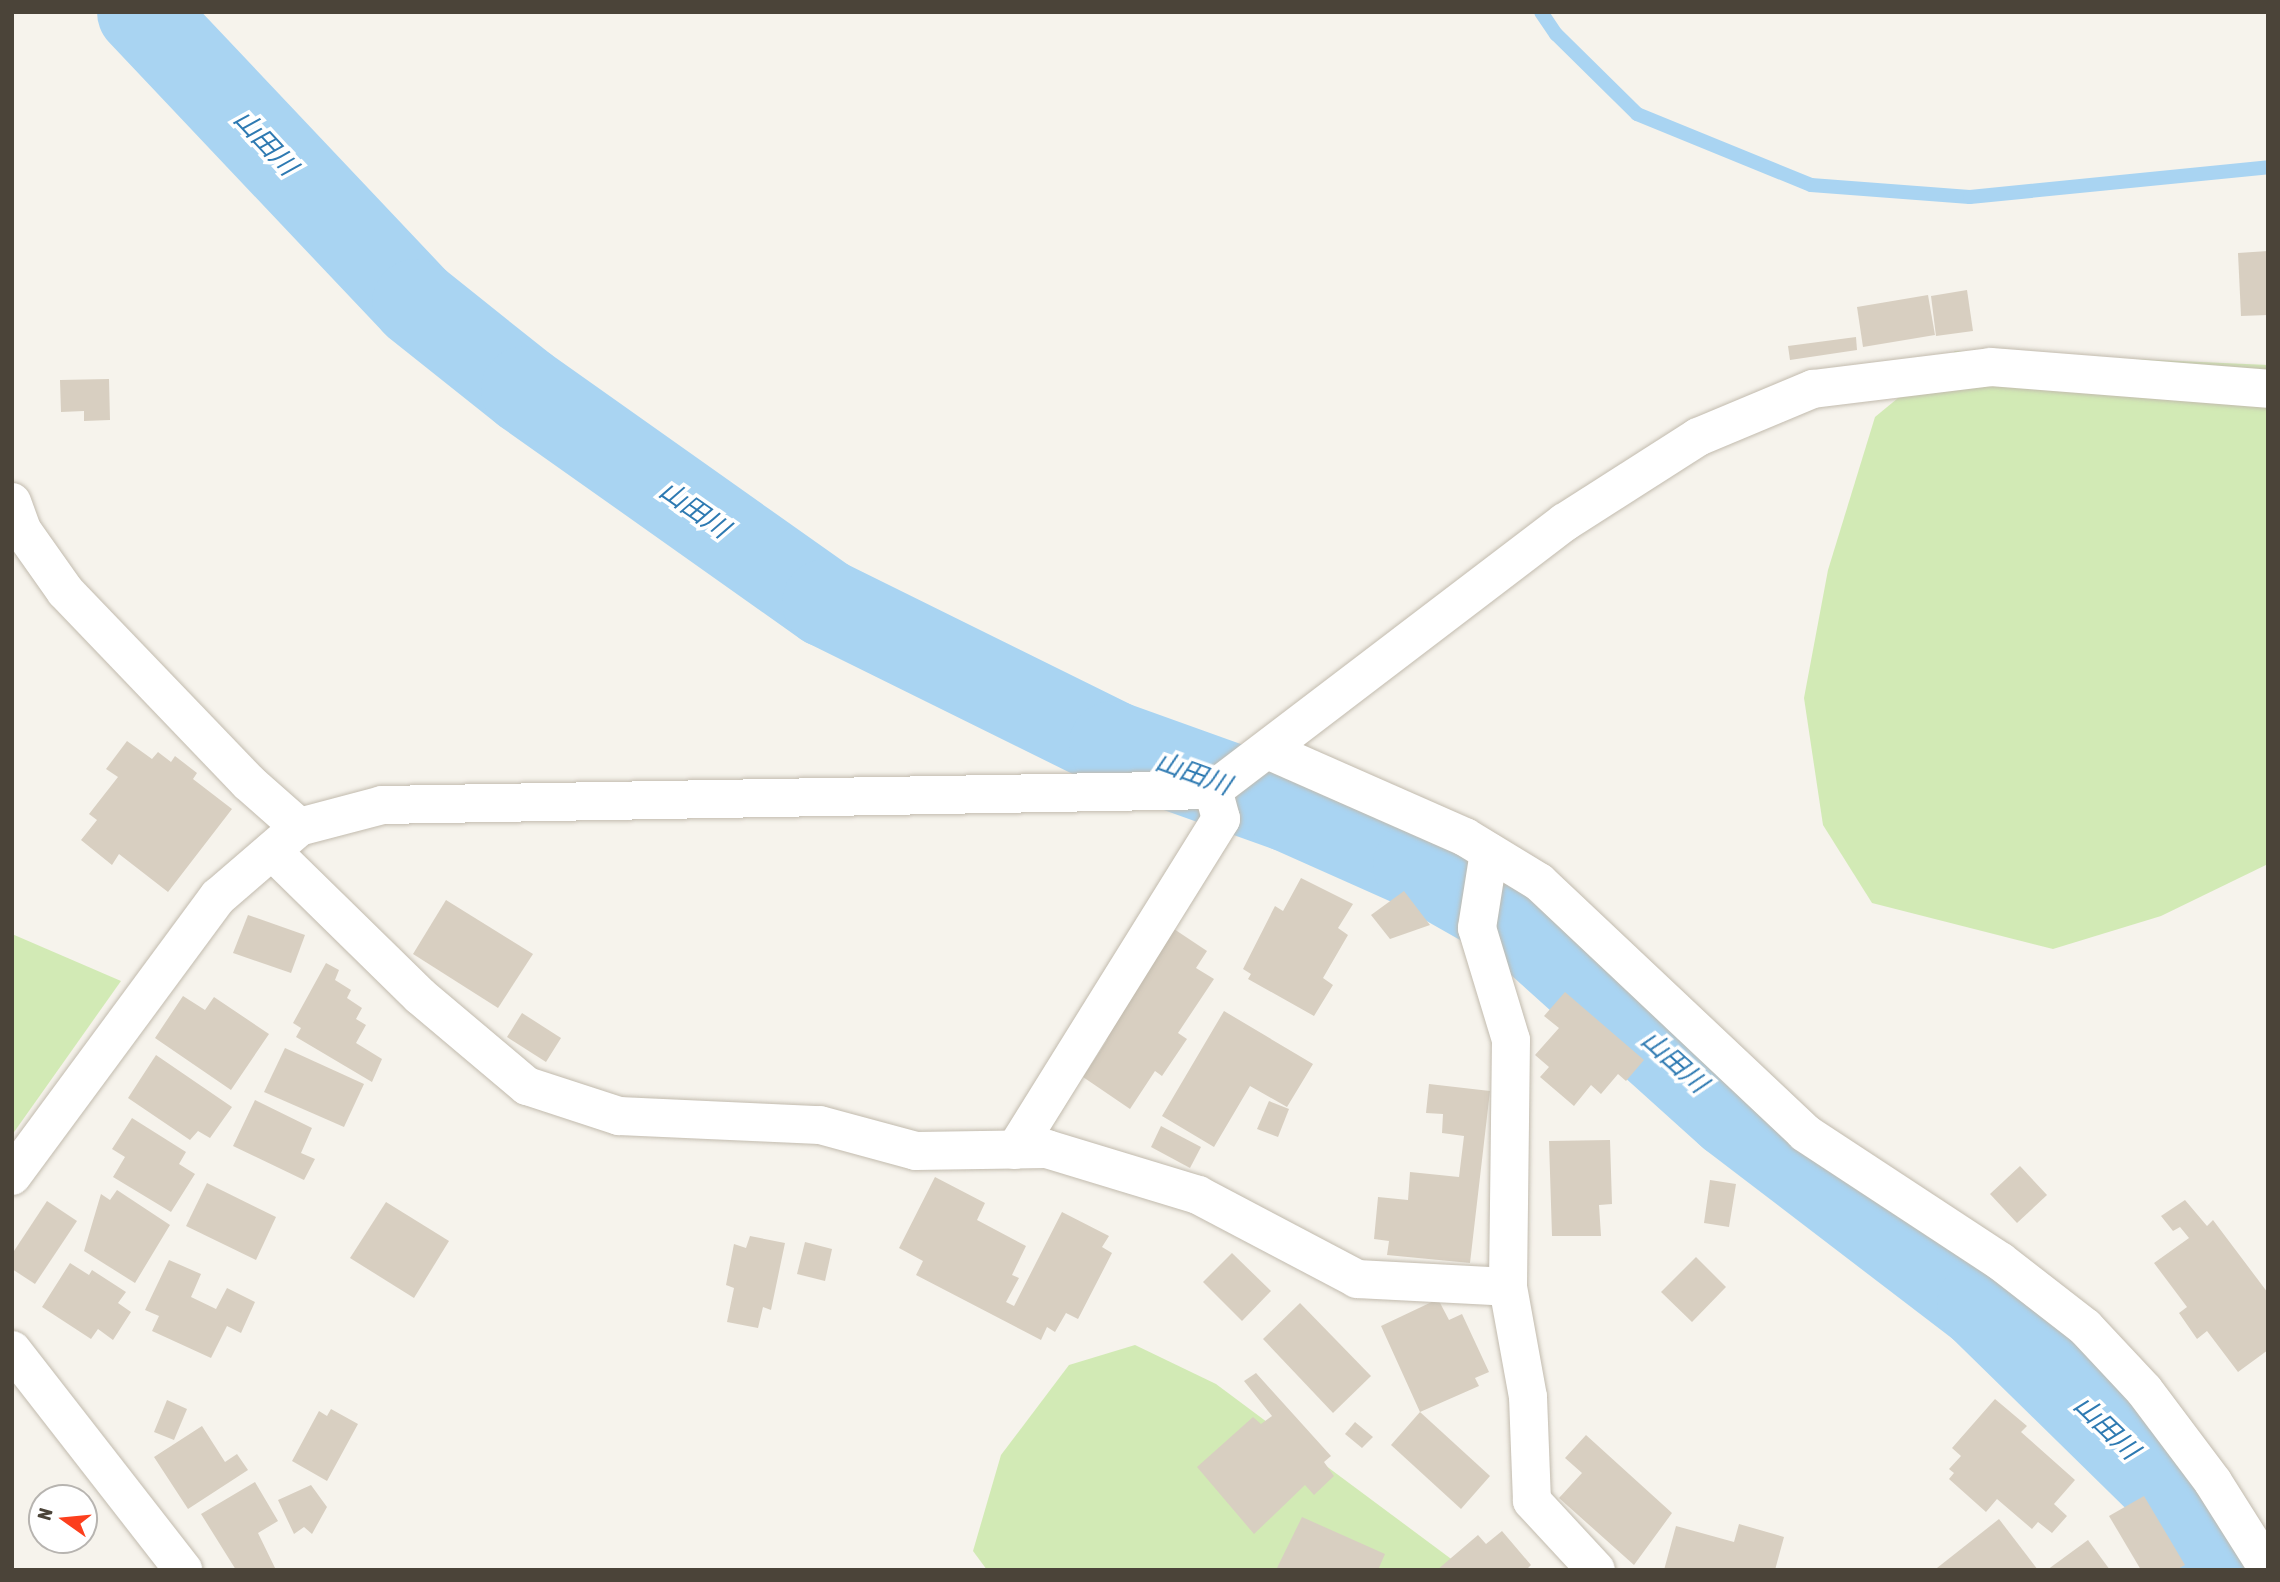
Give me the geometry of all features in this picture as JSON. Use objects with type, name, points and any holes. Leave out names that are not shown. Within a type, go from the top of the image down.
[{"type":"street","points":[[12,1176],[218,897],[286,839],[382,804],[1213,790],[1270,751],[1565,522],[1698,437],[1812,389],[1991,367],[2268,389]]},
{"type":"street","points":[[12,502],[22,530],[65,591],[248,782],[286,839],[420,996],[527,1086],[620,1116],[820,1125],[916,1151],[1047,1149],[1198,1195],[1357,1279],[1508,1287]]},
{"type":"street","points":[[1270,751],[1489,852],[1539,882],[1805,1133],[2000,1261],[2085,1327],[2144,1390],[2213,1482],[2268,1569]]},
{"type":"street","points":[[1015,1150],[1221,818],[1213,790]]},
{"type":"street","points":[[1489,852],[1477,928],[1511,1040],[1508,1287],[1528,1396],[1532,1501],[1596,1570]]},
{"type":"street","points":[[12,1350],[183,1570]]},
{"type":"green space","points":[[1955,351],[2268,365],[2268,864],[2161,916],[2053,949],[1872,903],[1823,825],[1804,698],[1828,570],[1875,417]]},
{"type":"green space","points":[[12,934],[121,981],[12,1135]]},
{"type":"green space","points":[[1135,1345],[1216,1384],[1466,1570],[987,1570],[973,1551],[1001,1455],[1069,1365]]},
{"type":"building","points":[[2268,251],[2268,315],[2241,316],[2238,253]]},
{"type":"building","points":[[1967,290],[1973,331],[1936,336],[1931,296]]},
{"type":"building","points":[[1928,295],[1935,335],[1863,347],[1857,307]]},
{"type":"building","points":[[1856,337],[1857,350],[1790,360],[1788,346]]},
{"type":"building","points":[[109,379],[110,420],[84,421],[84,411],[61,412],[60,380]]},
{"type":"building","points":[[127,741],[152,759],[158,752],[171,762],[175,756],[197,773],[193,779],[232,809],[168,892],[119,854],[112,865],[81,840],[97,820],[89,814],[118,777],[106,769]]},
{"type":"building","points":[[1301,878],[1353,904],[1338,928],[1348,935],[1323,978],[1333,985],[1314,1016],[1248,979],[1251,974],[1243,969],[1275,906],[1283,911]]},
{"type":"building","points":[[1404,891],[1430,925],[1390,939],[1371,915]]},
{"type":"building","points":[[446,900],[533,954],[498,1008],[413,954]]},
{"type":"building","points":[[248,915],[305,935],[291,973],[233,953]]},
{"type":"building","points":[[1171,927],[1207,951],[1196,968],[1214,979],[1178,1033],[1187,1039],[1162,1076],[1155,1071],[1130,1109],[1083,1077],[1107,1040],[1100,1035]]},
{"type":"building","points":[[326,963],[339,970],[335,980],[351,990],[347,998],[362,1008],[356,1019],[366,1025],[356,1043],[382,1059],[372,1082],[296,1037],[301,1028],[293,1023]]},
{"type":"building","points":[[1565,992],[1644,1060],[1626,1081],[1618,1074],[1601,1094],[1591,1085],[1574,1106],[1540,1077],[1549,1067],[1535,1055],[1559,1028],[1544,1016]]},
{"type":"building","points":[[183,996],[205,1010],[214,997],[269,1034],[231,1090],[155,1038]]},
{"type":"building","points":[[1224,1011],[1313,1064],[1287,1107],[1250,1086],[1214,1147],[1162,1116]]},
{"type":"building","points":[[522,1013],[561,1038],[546,1062],[507,1037]]},
{"type":"building","points":[[285,1048],[364,1084],[344,1127],[264,1092]]},
{"type":"building","points":[[156,1055],[232,1107],[210,1138],[198,1131],[190,1140],[128,1098]]},
{"type":"building","points":[[1429,1084],[1490,1091],[1470,1263],[1387,1255],[1389,1241],[1374,1239],[1378,1197],[1408,1200],[1410,1172],[1459,1177],[1464,1136],[1442,1133],[1443,1114],[1426,1113]]},
{"type":"building","points":[[255,1100],[312,1128],[301,1153],[315,1159],[304,1180],[233,1146]]},
{"type":"building","points":[[1269,1101],[1289,1109],[1278,1137],[1257,1129]]},
{"type":"building","points":[[132,1118],[186,1152],[179,1164],[195,1174],[171,1212],[113,1177],[125,1157],[112,1149]]},
{"type":"building","points":[[1161,1126],[1201,1147],[1190,1168],[1151,1147]]},
{"type":"building","points":[[1610,1140],[1612,1204],[1599,1205],[1601,1236],[1552,1236],[1549,1141]]},
{"type":"building","points":[[2020,1166],[2047,1195],[2017,1223],[1990,1194]]},
{"type":"building","points":[[935,1177],[985,1203],[977,1220],[1026,1246],[1012,1275],[1019,1278],[1006,1302],[1014,1306],[1062,1212],[1109,1236],[1102,1247],[1112,1253],[1078,1319],[1066,1313],[1055,1332],[1047,1327],[1041,1340],[916,1275],[923,1261],[899,1248]]},
{"type":"building","points":[[1710,1180],[1736,1184],[1729,1227],[1704,1223]]},
{"type":"building","points":[[207,1183],[276,1217],[256,1260],[186,1226]]},
{"type":"building","points":[[117,1190],[170,1225],[135,1283],[84,1251],[101,1194],[110,1200]]},
{"type":"building","points":[[2185,1200],[2207,1226],[2213,1220],[2268,1293],[2268,1350],[2238,1372],[2207,1331],[2197,1339],[2179,1313],[2187,1307],[2154,1263],[2189,1238],[2180,1227],[2173,1231],[2161,1216]]},
{"type":"building","points":[[47,1201],[77,1221],[35,1284],[12,1269],[12,1254]]},
{"type":"building","points":[[386,1202],[449,1241],[414,1298],[350,1258]]},
{"type":"building","points":[[750,1236],[785,1243],[771,1310],[763,1307],[758,1328],[727,1322],[734,1288],[726,1285],[734,1244],[746,1248]]},
{"type":"building","points":[[805,1242],[832,1249],[825,1281],[797,1274]]},
{"type":"building","points":[[1232,1253],[1271,1291],[1242,1321],[1203,1282]]},
{"type":"building","points":[[1696,1257],[1726,1287],[1692,1322],[1661,1292]]},
{"type":"building","points":[[169,1260],[201,1274],[191,1297],[216,1309],[227,1288],[255,1302],[241,1333],[227,1326],[211,1358],[152,1331],[159,1316],[145,1310]]},
{"type":"building","points":[[70,1263],[89,1275],[92,1270],[126,1292],[118,1303],[131,1312],[113,1340],[98,1329],[91,1339],[42,1307]]},
{"type":"building","points":[[1438,1299],[1449,1320],[1462,1314],[1489,1372],[1475,1378],[1479,1386],[1420,1412],[1381,1326]]},
{"type":"building","points":[[1300,1303],[1371,1376],[1333,1413],[1263,1339]]},
{"type":"building","points":[[1256,1373],[1331,1456],[1324,1462],[1334,1476],[1314,1495],[1305,1485],[1254,1534],[1197,1467],[1253,1417],[1261,1424],[1272,1416],[1244,1381]]},
{"type":"building","points":[[1995,1399],[2027,1426],[2021,1432],[2075,1480],[2054,1504],[2067,1516],[2052,1533],[2038,1522],[2032,1529],[1997,1499],[1986,1512],[1949,1479],[1954,1473],[1949,1469],[1961,1456],[1952,1448]]},
{"type":"building","points":[[167,1400],[187,1409],[174,1440],[154,1432]]},
{"type":"building","points":[[331,1409],[358,1424],[327,1481],[292,1461],[319,1411],[327,1416]]},
{"type":"building","points":[[1420,1412],[1490,1476],[1461,1509],[1391,1445]]},
{"type":"building","points":[[1355,1422],[1373,1437],[1362,1448],[1345,1434]]},
{"type":"building","points":[[202,1426],[225,1462],[237,1454],[248,1470],[188,1509],[154,1457]]},
{"type":"building","points":[[1586,1435],[1672,1513],[1634,1565],[1559,1498],[1582,1473],[1565,1458]]},
{"type":"building","points":[[255,1482],[278,1521],[258,1533],[276,1570],[236,1570],[201,1514]]},
{"type":"building","points":[[311,1485],[327,1507],[312,1534],[304,1527],[294,1534],[278,1500]]},
{"type":"building","points":[[2144,1496],[2185,1565],[2176,1570],[2141,1570],[2109,1516]]},
{"type":"building","points":[[1302,1517],[1385,1554],[1378,1570],[1276,1570]]},
{"type":"building","points":[[1999,1519],[2038,1570],[1938,1570],[1937,1568]]},
{"type":"building","points":[[1739,1524],[1784,1537],[1775,1570],[1664,1570],[1676,1526],[1734,1542]]},
{"type":"building","points":[[1502,1531],[1531,1565],[1526,1570],[1437,1570],[1478,1535],[1486,1544]]},
{"type":"building","points":[[2088,1540],[2110,1570],[2047,1570]]},
{"type":"waterway","name":"山田川","points":[[141,12],[416,303],[525,390],[826,603],[1113,745],[1289,808],[1417,865],[1519,923],[1731,1114],[1981,1305],[2166,1486],[2214,1570]]},
{"type":"waterway","points":[[1541,12],[1556,34],[1637,114],[1811,185],[1970,197],[2268,167]]}]
